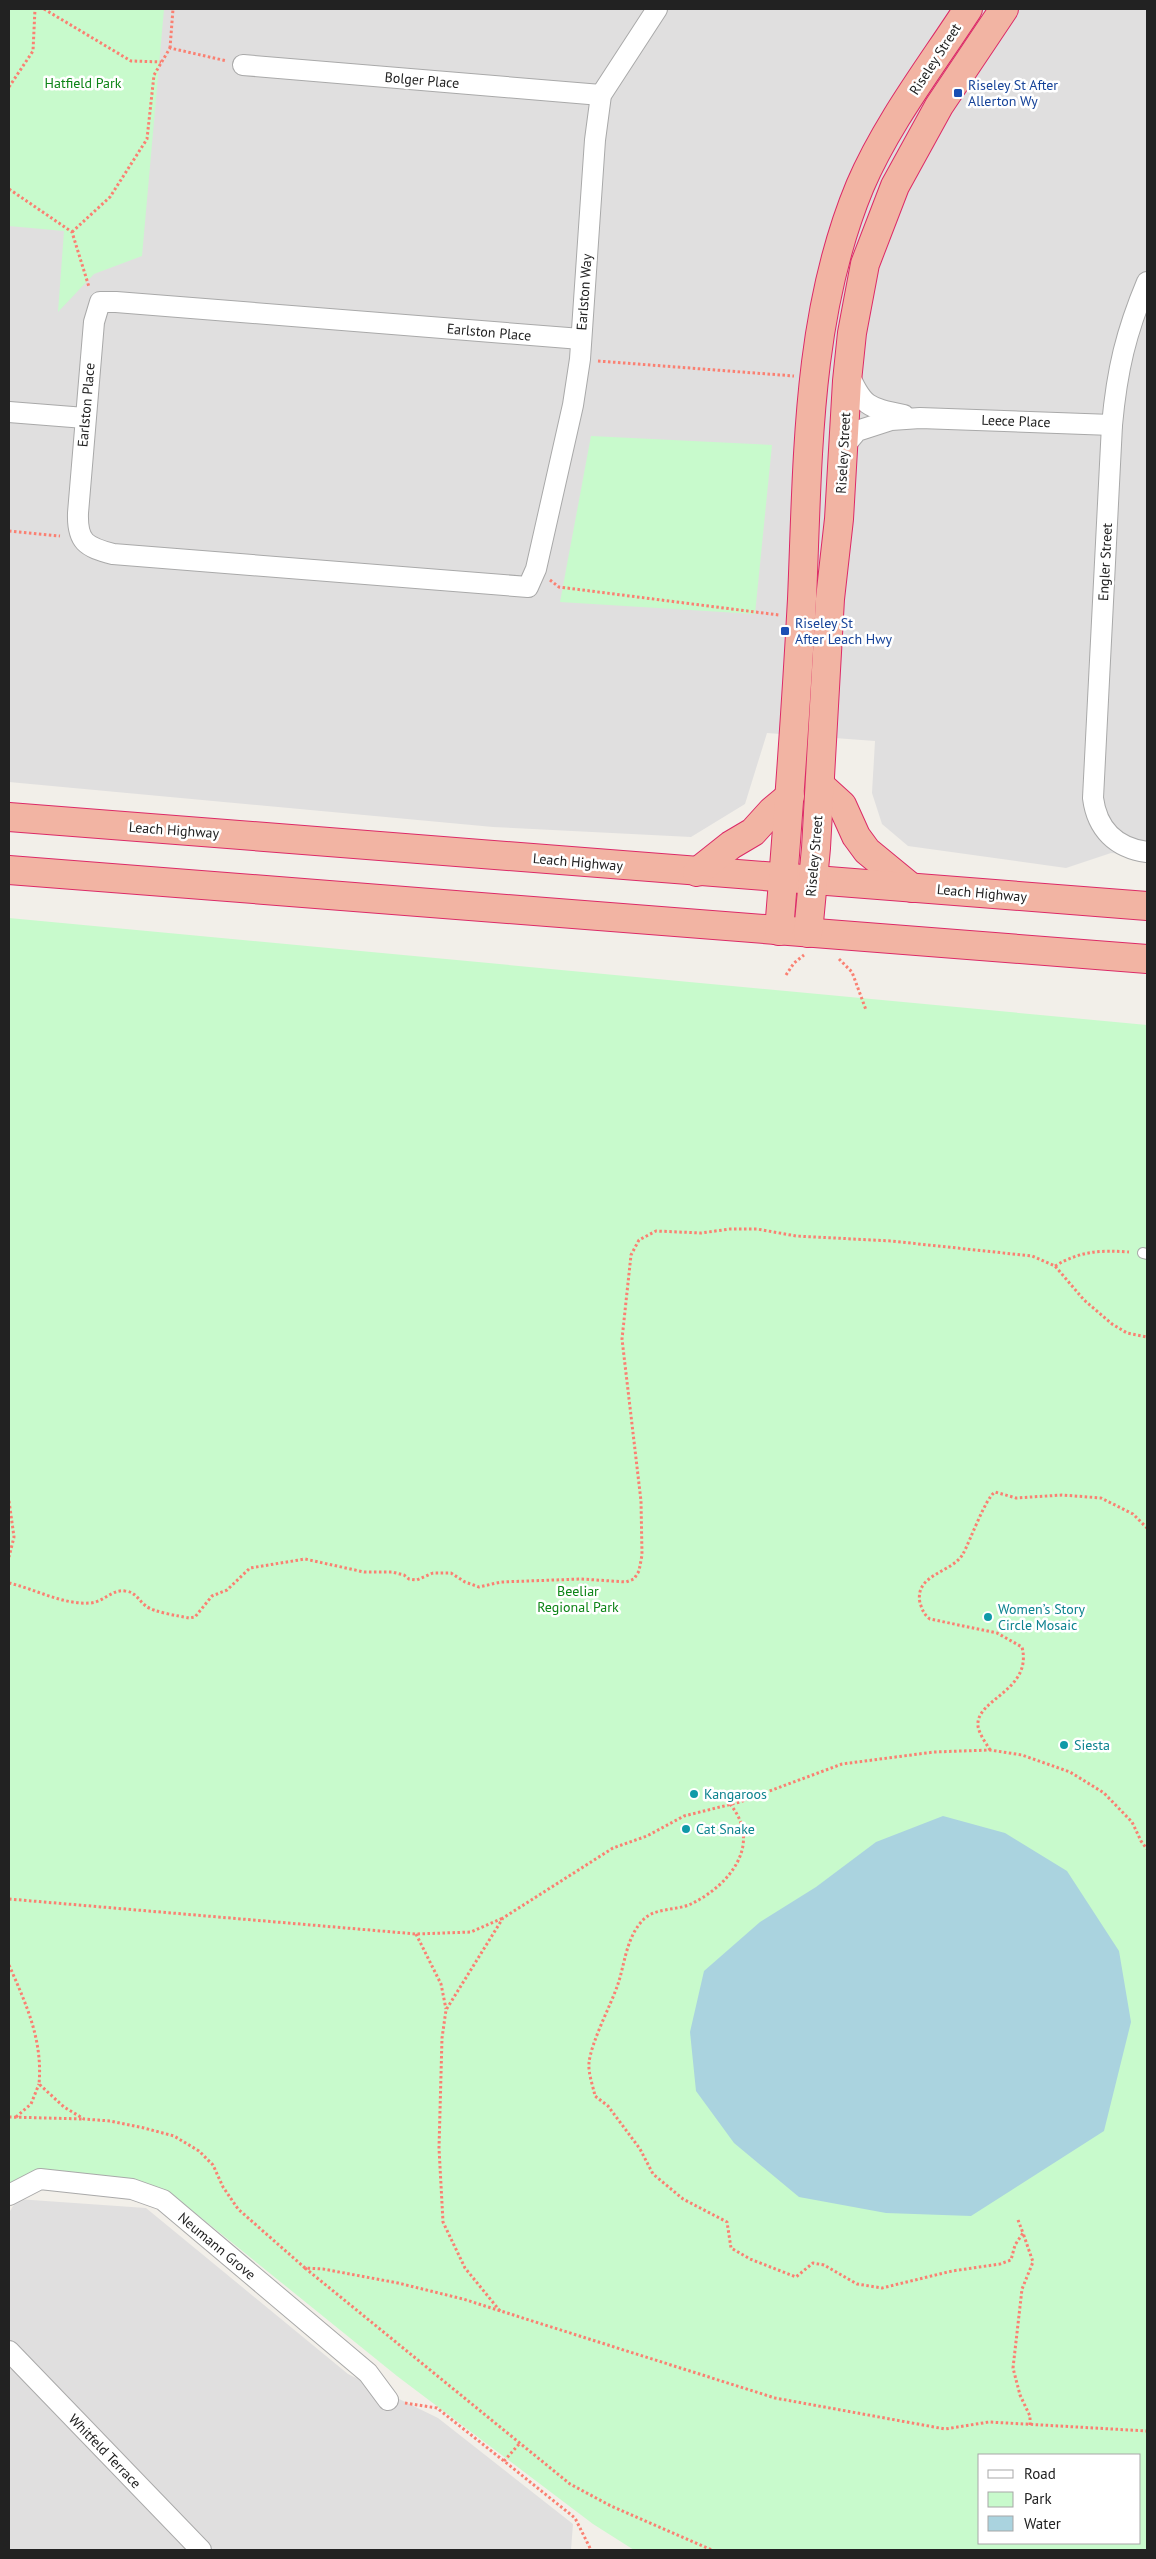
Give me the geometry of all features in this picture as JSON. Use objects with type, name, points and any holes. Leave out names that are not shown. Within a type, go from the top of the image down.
[{"type":"highway","name":"Riseley Street","points":[[779,930],[790,796],[810,413],[828,287],[842,237],[865,178],[888,132],[968,9]]},
{"type":"highway","name":"Riseley Street","points":[[809,943],[830,599],[839,519],[848,372],[852,333],[866,264],[895,186],[939,106],[1004,9]]},
{"type":"highway","points":[[820,785],[842,805],[856,836],[867,851],[912,888]]},
{"type":"highway","points":[[697,872],[731,845],[753,832],[772,811],[790,796]]},
{"type":"highway","name":"Leach Highway","points":[[9,817],[1147,906]]},
{"type":"highway","points":[[9,870],[779,930],[809,943],[1147,959]]},
{"type":"street","name":"Earlston Way","points":[[532,578],[573,406],[580,360],[595,140],[601,95],[657,9]]},
{"type":"street","name":"Bolger Place","points":[[244,65],[601,95]]},
{"type":"street","name":"Engler Street","points":[[1147,282],[1124,341],[1117,377],[1112,424],[1094,798],[1100,823],[1115,841],[1127,848],[1147,852]]},
{"type":"street","name":"Earlston Place","points":[[81,538],[78,513],[85,418],[94,322],[100,302],[581,340]]},
{"type":"street","name":"Leece Place","points":[[848,372],[858,395],[875,409],[920,418]]},
{"type":"street","points":[[9,412],[85,418]]},
{"type":"street","name":"Leece Place","points":[[844,448],[857,431],[891,420],[920,418],[1112,424]]},
{"type":"street","points":[[81,538],[89,547],[113,554],[532,578]]},
{"type":"street","name":"Neumann Grove","points":[[9,2194],[40,2179],[132,2189],[163,2200],[368,2373],[388,2400]]},
{"type":"street","name":"Whitfeld Terrace","points":[[9,2351],[202,2550]]},
{"type":"path","points":[[9,87],[33,51],[35,9]]},
{"type":"path","points":[[44,9],[130,61],[161,62]]},
{"type":"path","points":[[72,232],[110,197],[147,139],[154,75],[170,48],[173,9]]},
{"type":"path","points":[[170,48],[244,65]]},
{"type":"path","points":[[9,189],[72,232],[97,311]]},
{"type":"path","points":[[580,360],[801,376]]},
{"type":"path","points":[[9,531],[81,538]]},
{"type":"path","points":[[532,578],[559,587],[779,615]]},
{"type":"path","points":[[786,975],[794,962],[804,955],[809,943]]},
{"type":"path","points":[[832,956],[852,972],[866,1010]]},
{"type":"path","points":[[9,1583],[45,1594],[90,1603],[102,1601],[117,1591],[124,1590],[133,1592],[150,1610],[189,1618],[195,1617],[212,1596],[227,1590],[250,1568],[304,1559],[364,1572],[392,1572],[417,1580],[443,1571],[451,1573],[479,1588],[501,1582],[581,1579],[626,1582],[634,1579],[639,1571],[642,1555],[640,1482],[622,1338],[631,1255],[639,1240],[646,1235],[664,1230],[701,1233],[730,1229],[757,1230],[796,1236],[882,1240],[1001,1251],[1032,1256],[1055,1266],[1100,1316],[1127,1333],[1147,1337]]},
{"type":"path","points":[[1055,1266],[1067,1259],[1091,1251],[1145,1254]]},
{"type":"path","points":[[990,1750],[981,1734],[978,1721],[985,1708],[1006,1692],[1018,1676],[1024,1660],[1022,1647],[997,1633],[930,1619],[926,1616],[920,1600],[920,1589],[925,1582],[958,1561],[980,1520],[988,1497],[995,1492],[1016,1498],[1062,1495],[1101,1498],[1133,1514],[1147,1528]]},
{"type":"path","points":[[9,1501],[14,1537],[9,1558]]},
{"type":"path","points":[[9,1899],[416,1934],[471,1932],[503,1918],[613,1848],[647,1836],[684,1816],[730,1804],[842,1764],[934,1752],[990,1750],[1022,1755],[1070,1772],[1104,1793],[1132,1822],[1147,1849]]},
{"type":"path","points":[[730,1804],[742,1824],[742,1844],[739,1862],[710,1893],[690,1905],[660,1911],[643,1919],[632,1934],[618,1984],[589,2063],[596,2096],[608,2106],[640,2149],[653,2174],[683,2198],[727,2222],[731,2248],[750,2259],[796,2277],[812,2264],[824,2265],[857,2284],[882,2288],[952,2271],[1000,2264],[1011,2260],[1015,2244],[1023,2233]]},
{"type":"path","points":[[446,2010],[503,1918]]},
{"type":"path","points":[[416,1934],[442,1984],[446,2010],[442,2038],[439,2148],[443,2222],[465,2268],[500,2311]]},
{"type":"path","points":[[9,1965],[36,2030],[41,2066],[39,2084],[31,2104],[16,2117]]},
{"type":"path","points":[[39,2084],[64,2107],[84,2119]]},
{"type":"path","points":[[9,2118],[110,2121],[174,2136],[199,2151],[213,2165],[223,2187],[238,2209],[305,2268],[570,2484],[612,2506],[712,2550]]},
{"type":"path","points":[[1018,2220],[1033,2262],[1022,2289],[1013,2368],[1020,2394],[1030,2416],[1030,2425]]},
{"type":"path","points":[[305,2268],[323,2269],[431,2290],[775,2398],[945,2429],[989,2422],[1147,2431]]},
{"type":"path","points":[[388,2400],[437,2408],[575,2518],[590,2550]]},
{"type":"path","points":[[504,2461],[520,2443]]},
{"type":"shaded area","points":[[9,9],[1147,9],[1147,856],[1111,853],[1066,868],[908,846],[882,824],[872,793],[875,741],[767,733],[745,804],[691,837],[493,827],[9,782]]},
{"type":"shaded area","points":[[17,2199],[146,2208],[348,2374],[438,2418],[573,2524],[571,2550],[9,2550],[9,2213]]},
{"type":"green space","name":"Hatfield Park","points":[[9,9],[164,9],[142,256],[94,274],[58,312],[64,231],[9,226]]},
{"type":"green space","points":[[591,436],[772,445],[755,614],[560,602]]},
{"type":"green space","name":"Beeliar Regional Park","points":[[9,918],[1147,1025],[1147,2550],[634,2550],[593,2524],[397,2376],[173,2195],[140,2181],[32,2172],[9,2186]]},
{"type":"water","points":[[943,1816],[1005,1833],[1067,1871],[1119,1951],[1131,2022],[1104,2131],[971,2216],[886,2213],[799,2197],[734,2143],[696,2091],[690,2032],[704,1971],[760,1922],[816,1887],[876,1842]]},
{"type":"place","name":"Riseley St After Allerton Wy","points":[[958,93]]},
{"type":"place","name":"Riseley St After Leach Hwy","points":[[785,631]]},
{"type":"place","name":"Women’s Story Circle Mosaic","points":[[988,1617]]},
{"type":"place","name":"Siesta","points":[[1064,1745]]},
{"type":"place","name":"Kangaroos","points":[[694,1794]]},
{"type":"place","name":"Cat Snake","points":[[686,1829]]}]
